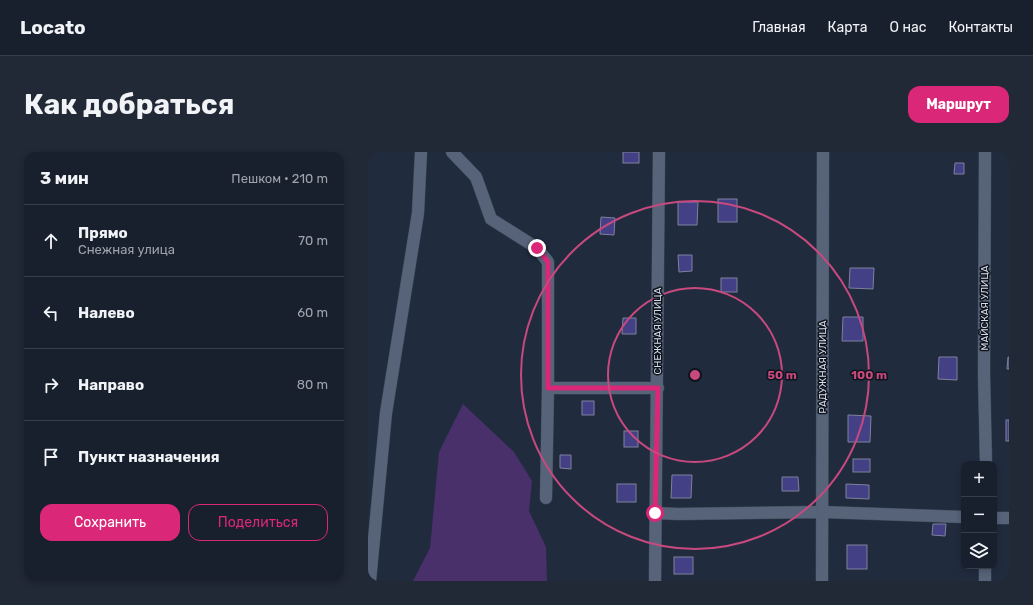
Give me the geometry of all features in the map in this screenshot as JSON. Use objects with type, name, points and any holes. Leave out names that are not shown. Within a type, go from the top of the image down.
[{"type":"street","points":[[370,581],[386,413],[418,213],[421,152]]},
{"type":"street","points":[[452,152],[476,177],[492,219],[537,248],[548,262],[546,498]]},
{"type":"street","name":"СНЕЖНАЯ УЛИЦА","points":[[655,581],[658,388],[659,152]]},
{"type":"street","name":"РАДУЖНАЯ УЛИЦА","points":[[822,581],[823,152]]},
{"type":"street","name":"МАЙСКАЯ УЛИЦА","points":[[985,152],[984,374],[986,461]]},
{"type":"street","points":[[548,388],[658,388]]},
{"type":"street","points":[[655,513],[823,512],[961,517]]},
{"type":"street","points":[[997,518],[1009,518]]},
{"type":"street","points":[[985,569],[985,581]]},
{"type":"shaded area","points":[[463,404],[514,452],[532,481],[529,511],[546,547],[547,581],[413,581],[430,548],[439,452]]},
{"type":"building","points":[[623,152],[639,152],[639,163],[623,163]]},
{"type":"building","points":[[955,163],[964,163],[964,174],[954,174]]},
{"type":"building","points":[[718,199],[737,199],[737,222],[718,222]]},
{"type":"building","points":[[678,202],[698,202],[697,225],[678,225]]},
{"type":"building","points":[[601,217],[615,218],[614,235],[600,234]]},
{"type":"building","points":[[678,255],[692,255],[692,271],[679,272]]},
{"type":"building","points":[[850,268],[874,268],[873,289],[849,288]]},
{"type":"building","points":[[721,278],[737,278],[737,292],[721,292]]},
{"type":"building","points":[[843,317],[863,317],[863,341],[842,341]]},
{"type":"building","points":[[623,318],[636,318],[636,334],[622,334]]},
{"type":"building","points":[[939,357],[957,357],[957,380],[938,379]]},
{"type":"building","points":[[1008,357],[1009,369],[1007,369]]},
{"type":"building","points":[[582,401],[594,401],[594,415],[582,415]]},
{"type":"building","points":[[848,415],[871,416],[870,442],[848,442]]},
{"type":"building","points":[[1006,420],[1009,420],[1009,441],[1006,441]]},
{"type":"building","points":[[624,431],[638,431],[638,447],[624,447]]},
{"type":"building","points":[[560,455],[571,455],[571,469],[560,468]]},
{"type":"building","points":[[853,459],[870,459],[870,472],[853,472]]},
{"type":"building","points":[[672,475],[692,475],[691,498],[671,498]]},
{"type":"building","points":[[782,477],[798,477],[799,491],[782,491]]},
{"type":"building","points":[[617,484],[636,484],[636,502],[617,502]]},
{"type":"building","points":[[846,484],[869,485],[869,499],[846,498]]},
{"type":"building","points":[[933,524],[946,524],[945,536],[932,535]]},
{"type":"building","points":[[847,545],[867,545],[867,569],[847,569]]},
{"type":"building","points":[[674,557],[693,557],[693,574],[674,574]]},
{"type":"route","points":[[537,248],[548,262],[548,388],[658,388],[655,513]]}]
